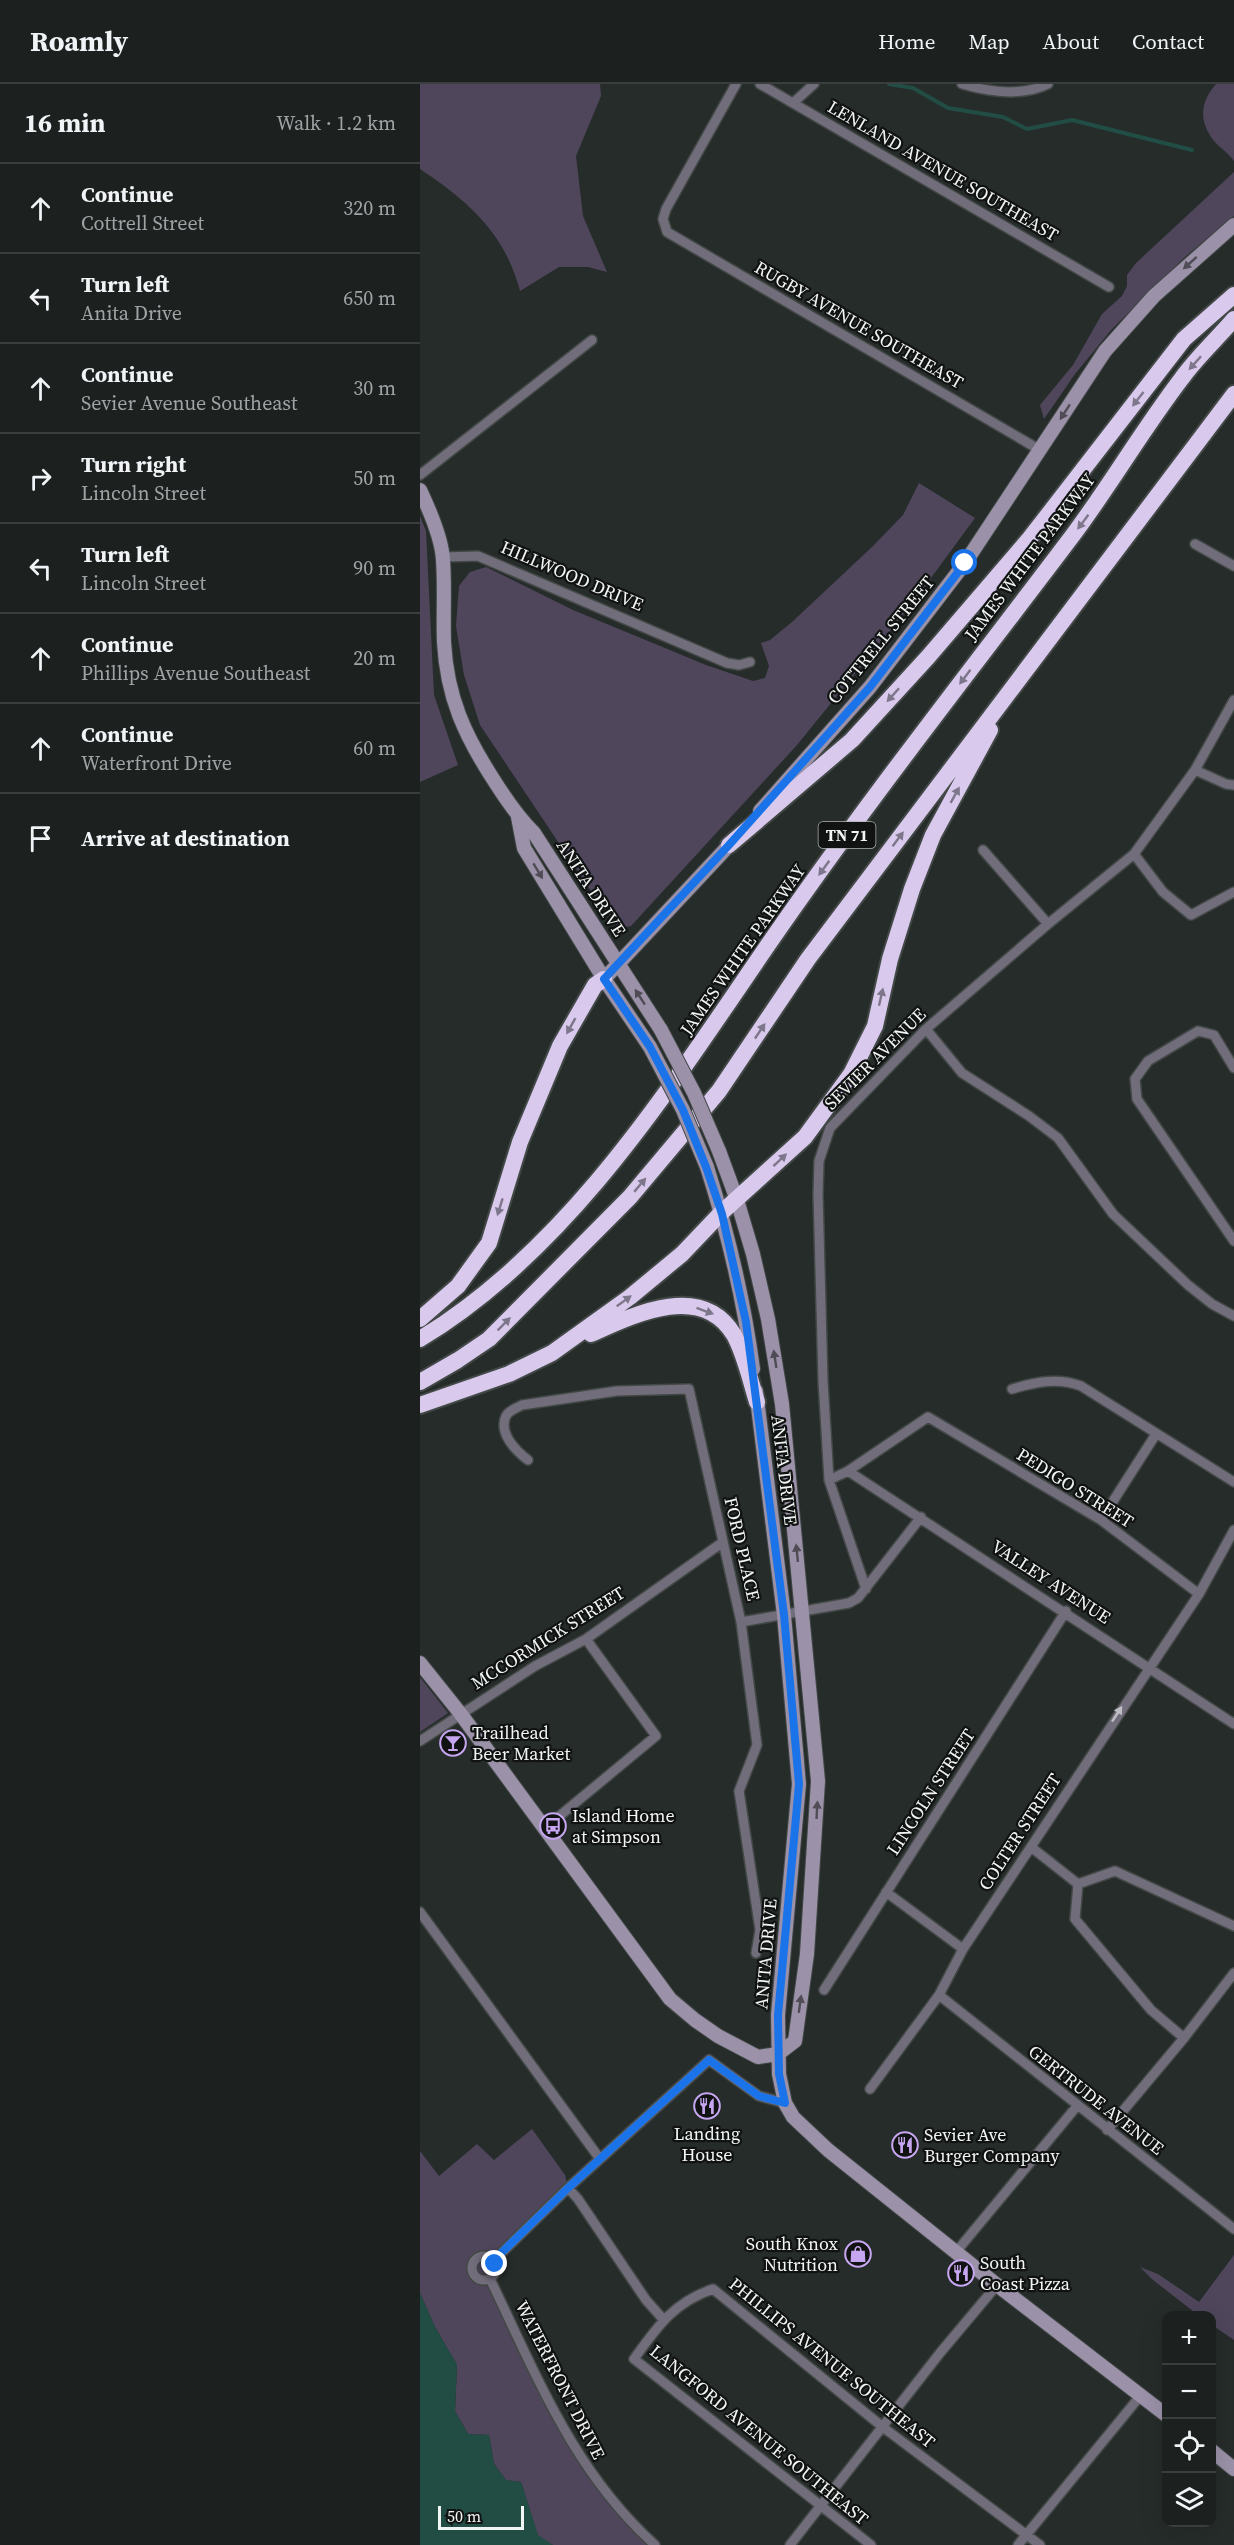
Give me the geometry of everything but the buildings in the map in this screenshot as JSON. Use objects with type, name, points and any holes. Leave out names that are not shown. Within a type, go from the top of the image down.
[{"type":"highway","points":[[729,845],[860,731],[928,657],[1030,538],[1184,339],[1234,295]]},
{"type":"highway","name":"JAMES WHITE PARKWAY","points":[[420,1339],[470,1304],[555,1230],[635,1134],[710,1032],[771,941],[886,782],[1091,511],[1183,377],[1234,319]]},
{"type":"highway","name":"TN 71","points":[[420,1382],[489,1339],[630,1197],[719,1091],[808,959],[1234,394]]},
{"type":"highway","points":[[552,1353],[630,1297],[682,1254],[805,1137],[852,1074],[875,1026],[890,959],[912,889],[933,835],[1017,680]]},
{"type":"highway","points":[[424,1316],[458,1286],[489,1243],[520,1142],[560,1046],[595,985],[604,979]]},
{"type":"highway","points":[[420,1405],[509,1374],[638,1313],[656,1308],[690,1306],[715,1314],[733,1334],[757,1401]]},
{"type":"main road","name":"COTTRELL STREET","points":[[604,979],[729,845],[870,687],[965,563],[1105,351],[1154,296],[1234,225]]},
{"type":"main road","points":[[420,490],[428,505],[443,557]]},
{"type":"main road","name":"ANITA DRIVE","points":[[443,557],[444,642],[452,700],[463,728],[479,758],[518,817],[534,832],[661,1030],[694,1093],[738,1200],[768,1319],[782,1404],[818,1782],[807,1953],[795,2041],[778,2054]]},
{"type":"main road","name":"ANITA DRIVE","points":[[518,817],[524,848],[604,979],[650,1047],[683,1110],[722,1214],[746,1322],[784,1615],[799,1784],[778,2015],[778,2054]]},
{"type":"main road","points":[[420,1663],[460,1713],[670,1999],[703,2025],[759,2057],[778,2054],[781,2088],[785,2103],[807,2132],[997,2285],[1162,2411]]},
{"type":"main road","points":[[1216,2454],[1234,2469]]},
{"type":"street","name":"RUGBY AVENUE SOUTHEAST","points":[[736,84],[666,209],[663,219],[667,232],[1040,450]]},
{"type":"street","name":"LENLAND AVENUE SOUTHEAST","points":[[760,84],[1109,287]]},
{"type":"street","points":[[793,103],[814,84]]},
{"type":"street","points":[[962,84],[1017,92],[1037,89],[1048,84]]},
{"type":"street","points":[[420,475],[592,340]]},
{"type":"street","points":[[1194,544],[1234,566]]},
{"type":"street","name":"HILLWOOD DRIVE","points":[[443,557],[478,556],[727,663],[739,665],[750,662]]},
{"type":"street","name":"SEVIER AVENUE","points":[[866,1589],[829,1480],[824,1381],[819,1161],[830,1128],[926,1029],[1048,924],[1134,854],[1195,770],[1234,700]]},
{"type":"street","points":[[1195,770],[1226,784],[1234,785]]},
{"type":"street","points":[[983,850],[1048,924]]},
{"type":"street","points":[[1134,854],[1163,892],[1191,915],[1234,892]]},
{"type":"street","points":[[926,1029],[962,1074],[1058,1137],[1113,1214],[1188,1285],[1212,1304],[1233,1313]]},
{"type":"street","points":[[1234,1068],[1214,1035],[1198,1030],[1148,1061],[1135,1079],[1137,1099],[1234,1241]]},
{"type":"street","points":[[1012,1389],[1035,1382],[1066,1380],[1081,1386],[1234,1482]]},
{"type":"street","name":"FORD PLACE","points":[[528,1460],[514,1450],[505,1427],[505,1417],[510,1411],[522,1406],[617,1391],[689,1389],[741,1622],[757,1745],[739,1791],[760,1930],[756,1953]]},
{"type":"street","name":"PEDIGO STREET","points":[[848,1471],[928,1418],[1101,1520],[1199,1594]]},
{"type":"street","points":[[1101,1520],[1156,1434]]},
{"type":"street","points":[[829,1480],[848,1471]]},
{"type":"street","name":"VALLEY AVENUE","points":[[848,1471],[1066,1611],[1234,1724]]},
{"type":"street","points":[[741,1622],[849,1603],[858,1598],[921,1517]]},
{"type":"street","name":"COLTER STREET","points":[[870,2089],[939,1995],[963,1949],[1199,1594],[1234,1530]]},
{"type":"street","name":"MCCORMICK STREET","points":[[420,1741],[535,1666],[586,1639],[723,1542]]},
{"type":"street","name":"LINCOLN STREET","points":[[824,1990],[1066,1611]]},
{"type":"street","points":[[545,1828],[656,1736],[586,1639]]},
{"type":"street","points":[[1031,1847],[1078,1884]]},
{"type":"street","points":[[1078,1884],[1115,1871],[1234,1926]]},
{"type":"street","points":[[1078,1884],[1075,1919],[1151,2010],[1184,2038]]},
{"type":"street","points":[[886,1892],[963,1949]]},
{"type":"street","points":[[420,1912],[600,2159]]},
{"type":"street","points":[[1107,2130],[1184,2038],[1234,1973]]},
{"type":"street","points":[[1225,1986],[1234,1994]]},
{"type":"street","name":"GERTRUDE AVENUE","points":[[939,1995],[1234,2229]]},
{"type":"street","points":[[663,2319],[646,2300],[578,2199],[568,2188],[709,2060],[759,2096],[785,2103]]},
{"type":"street","points":[[956,2252],[1077,2106]]},
{"type":"street","name":"WATERFRONT DRIVE","points":[[568,2188],[493,2261],[483,2256],[476,2259],[472,2265],[473,2273],[478,2278],[490,2279],[556,2415],[585,2465],[608,2497],[656,2545]]},
{"type":"street","points":[[490,2279],[495,2272],[493,2261]]},
{"type":"street","points":[[790,2545],[997,2285]]},
{"type":"street","name":"PHILLIPS AVENUE SOUTHEAST","points":[[663,2319],[693,2296],[713,2289],[884,2428],[1040,2545]]},
{"type":"street","name":"LANGFORD AVENUE SOUTHEAST","points":[[663,2319],[634,2359],[871,2545]]},
{"type":"street","points":[[1018,2545],[1141,2395]]},
{"type":"shaded area","points":[[420,84],[600,84],[601,96],[576,156],[583,216],[607,272],[588,267],[559,267],[520,291],[505,252],[482,220],[454,193],[420,169]]},
{"type":"shaded area","points":[[1216,84],[1234,84],[1234,161],[1213,140],[1204,123],[1203,109],[1207,96]]},
{"type":"shaded area","points":[[1234,172],[1234,216],[1186,256],[1112,329],[1075,374],[1044,419],[1040,405],[1073,365],[1102,314],[1122,296],[1127,286],[1127,275],[1136,263]]},
{"type":"shaded area","points":[[919,483],[975,518],[914,601],[797,745],[631,926],[619,928],[593,894],[480,725],[464,675],[456,626],[459,586],[470,572],[486,567],[573,610],[706,665],[753,681],[765,678],[769,666],[761,643],[770,640],[792,622],[873,546],[903,515]]},
{"type":"shaded area","points":[[420,516],[426,531],[434,695],[458,765],[420,782]]},
{"type":"shaded area","points":[[420,1677],[448,1713],[420,1732]]},
{"type":"shaded area","points":[[532,2129],[565,2175],[568,2188],[495,2264],[495,2272],[490,2279],[585,2465],[655,2545],[553,2545],[538,2536],[521,2482],[506,2480],[494,2464],[489,2435],[468,2434],[455,2411],[457,2365],[435,2327],[420,2293],[420,2151],[439,2176],[477,2144],[494,2160]]},
{"type":"shaded area","points":[[1234,2255],[1234,2340],[1216,2328],[1216,2311],[1193,2311],[1140,2267],[1158,2274],[1199,2302]]},
{"type":"shaded area","points":[[420,2293],[435,2327],[457,2365],[455,2411],[468,2434],[489,2435],[494,2464],[506,2480],[521,2482],[538,2535],[553,2545],[420,2545]]},
{"type":"waterway","points":[[889,84],[913,88],[948,108],[1003,117],[1027,129],[1072,120],[1192,150]]},
{"type":"place","name":"Trailhead Beer Market","points":[[453,1743]]},
{"type":"place","name":"Island Home at Simpson","points":[[553,1826]]},
{"type":"place","name":"Landing House","points":[[707,2106]]},
{"type":"place","name":"Sevier Ave Burger Company","points":[[905,2145]]},
{"type":"place","name":"South Knox Nutrition","points":[[858,2254]]},
{"type":"place","name":"South Coast Pizza","points":[[961,2273]]},
{"type":"route","points":[[495,2264],[493,2261],[568,2188],[659,2108],[709,2060],[759,2096],[785,2103],[779,2074],[778,2015],[799,1784],[784,1615],[746,1322],[722,1214],[683,1110],[650,1047],[604,979],[729,845],[870,687],[965,563]]}]
